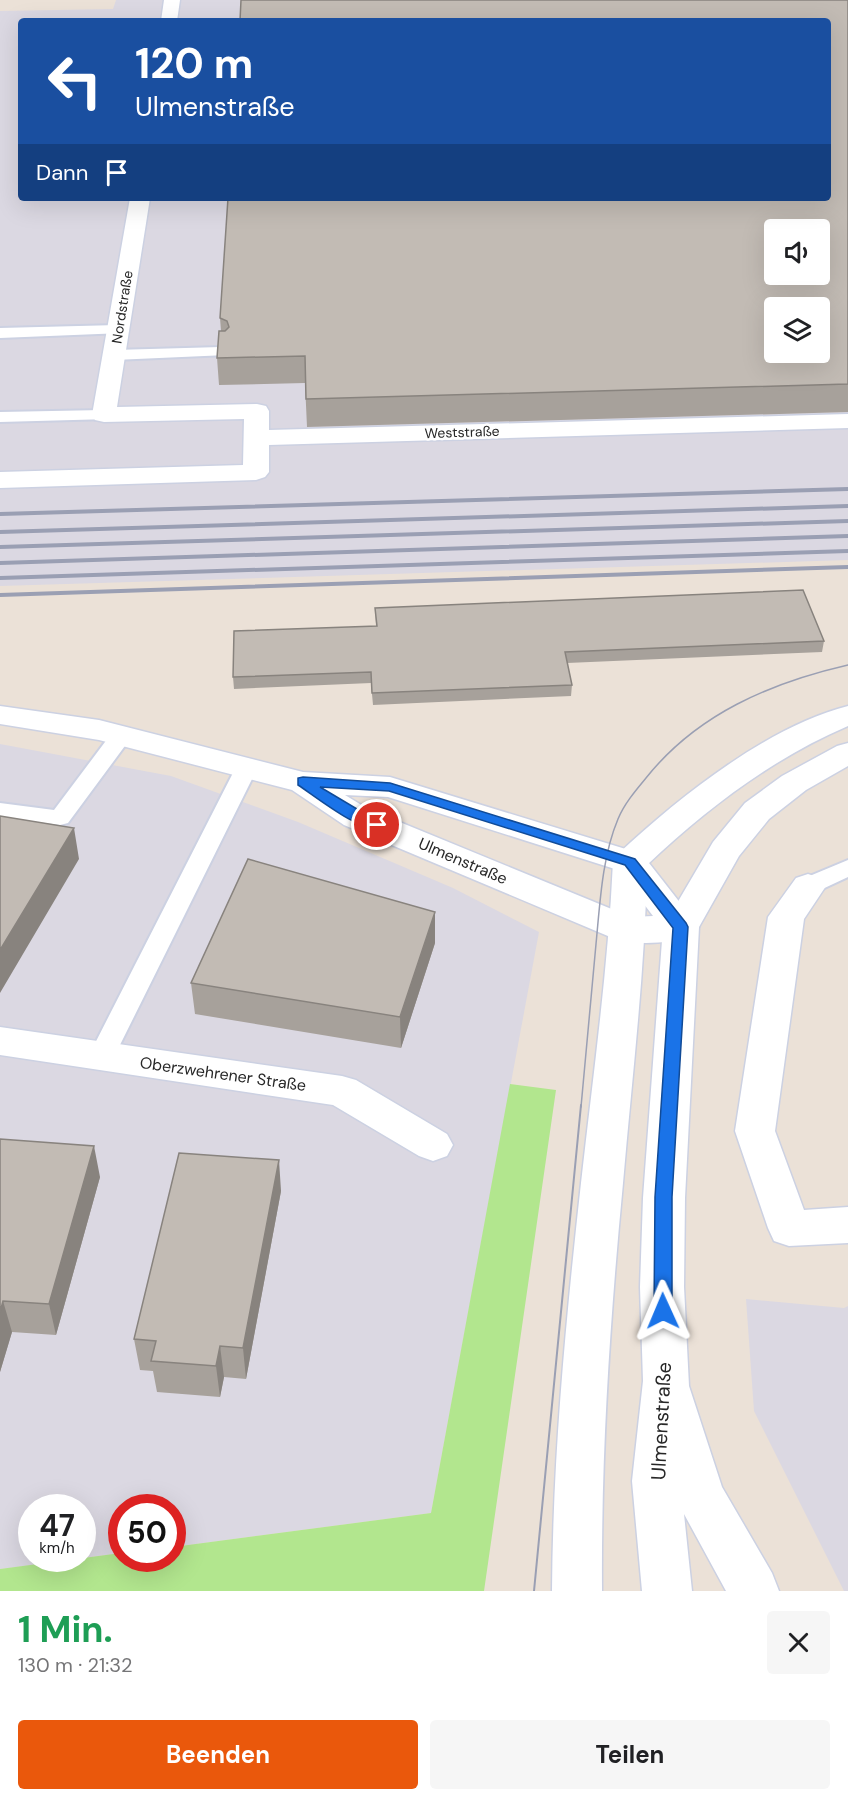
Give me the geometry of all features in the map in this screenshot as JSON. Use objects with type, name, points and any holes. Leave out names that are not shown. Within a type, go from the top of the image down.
[{"type":"street","points":[[169,18],[172,0]]},
{"type":"street","name":"Nordstraße","points":[[104,415],[140,201]]},
{"type":"street","points":[[0,480],[256,472],[256,411],[104,415]]},
{"type":"street","name":"Weststraße","points":[[256,438],[848,421]]},
{"type":"street","name":"Ulmenstraße","points":[[0,715],[122,735],[303,782],[390,787],[630,862]]},
{"type":"street","points":[[578,1591],[577,1544],[588,1322],[628,930],[630,862],[705,797],[790,742],[848,715]]},
{"type":"street","name":"Ulmenstraße","points":[[667,1591],[656,1481],[666,1381],[662,1287],[664,1197],[681,927],[725,850],[757,811],[794,783],[848,753]]},
{"type":"street","name":"Ulmenstraße","points":[[303,782],[356,817],[628,930],[681,927]]},
{"type":"street","points":[[630,862],[681,927]]},
{"type":"street","points":[[808,886],[786,917],[754,1131],[789,1228],[848,1225]]},
{"type":"street","name":"Oberzwehrener Straße","points":[[0,1041],[342,1091],[433,1145]]},
{"type":"street","points":[[666,1381],[700,1496],[754,1591]]},
{"type":"lane","points":[[0,333],[118,330]]},
{"type":"lane","points":[[114,355],[221,352]]},
{"type":"lane","points":[[0,417],[104,415]]},
{"type":"lane","points":[[0,810],[60,819],[122,735]]},
{"type":"lane","points":[[101,1057],[247,767]]},
{"type":"lane","points":[[808,886],[848,868]]},
{"type":"shaded area","points":[[116,0],[848,0],[848,560],[0,586],[0,11],[113,9]]},
{"type":"shaded area","points":[[0,744],[171,776],[298,822],[453,888],[539,932],[431,1513],[186,1545],[186,1494],[108,1494],[108,1555],[96,1556],[96,1494],[18,1494],[18,1567],[0,1569]]},
{"type":"shaded area","points":[[746,1299],[844,1308],[848,1306],[848,1591],[844,1591],[754,1411]]},
{"type":"green space","points":[[510,1084],[556,1090],[484,1591],[0,1591],[0,1569],[18,1567],[18,1572],[96,1572],[96,1556],[108,1555],[108,1572],[186,1572],[186,1545],[431,1513]]},
{"type":"building","points":[[241,0],[848,0],[848,384],[306,399],[305,356],[217,358],[219,331],[225,331],[229,327],[227,321],[220,318],[228,201],[831,201],[831,18],[240,18]]},
{"type":"building","points":[[803,590],[824,641],[565,652],[572,685],[372,693],[371,672],[233,677],[234,631],[377,626],[375,608]]},
{"type":"building","points":[[0,816],[74,828],[0,950]]},
{"type":"building","points":[[248,859],[435,912],[400,1017],[191,983]]},
{"type":"building","points":[[0,1139],[94,1146],[49,1304],[3,1301],[0,1312]]},
{"type":"building","points":[[179,1153],[279,1160],[243,1348],[220,1346],[216,1366],[151,1361],[156,1341],[134,1339]]},
{"type":"tram line","points":[[581,1107],[602,880],[608,849],[618,819],[630,797],[666,756],[712,719],[763,692],[819,672],[848,665]]},
{"type":"tram line","points":[[534,1591],[581,1105]]},
{"type":"railway","points":[[0,514],[848,489]]},
{"type":"railway","points":[[0,532],[848,506]]},
{"type":"railway","points":[[0,547],[848,521]]},
{"type":"railway","points":[[0,563],[848,536]]},
{"type":"railway","points":[[0,578],[848,551]]},
{"type":"railway","points":[[0,595],[848,567]]},
{"type":"route","points":[[377,825],[356,817],[303,782],[390,787],[630,862],[681,927],[664,1197],[663,1311]]}]
